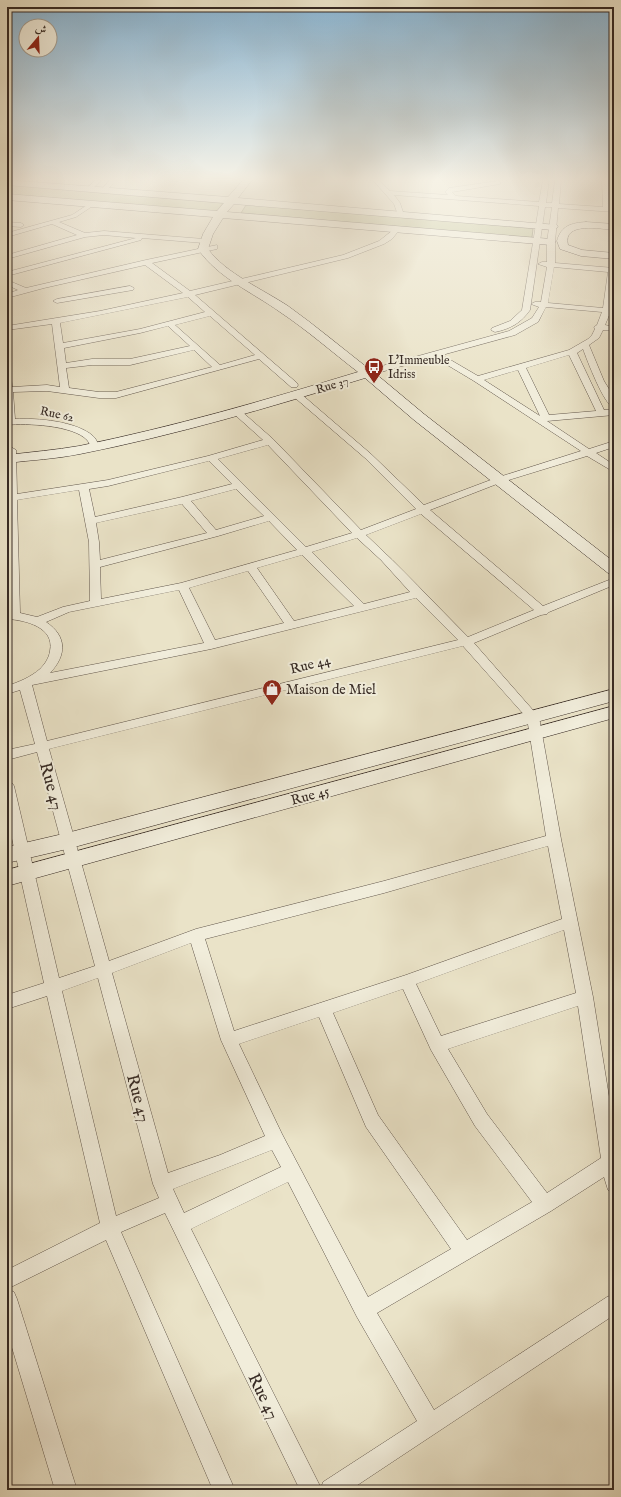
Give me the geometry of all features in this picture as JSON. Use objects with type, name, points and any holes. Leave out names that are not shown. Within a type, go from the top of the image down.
[{"type":"street","points":[[7,256],[30,250]]},
{"type":"street","points":[[7,274],[97,250]]},
{"type":"street","points":[[7,296],[146,262],[187,250]]},
{"type":"street","points":[[210,250],[210,259],[241,282],[284,309],[369,367],[505,478],[614,570]]},
{"type":"street","points":[[216,250],[222,256],[254,279],[322,324]]},
{"type":"street","points":[[57,301],[135,293],[189,294],[345,257],[362,250]]},
{"type":"street","name":"Rue 37","points":[[9,455],[92,442],[237,412],[296,390],[503,328],[521,318],[526,310],[536,250]]},
{"type":"street","name":"Rue 37","points":[[369,367],[435,354],[512,333],[535,320],[544,305],[551,250]]},
{"type":"street","points":[[570,250],[574,252],[614,256]]},
{"type":"street","points":[[146,262],[189,294],[262,356],[422,509],[543,612]]},
{"type":"street","points":[[477,379],[572,352],[585,345],[596,336],[598,327],[610,310],[613,270],[534,263]]},
{"type":"street","points":[[7,282],[25,291]]},
{"type":"street","points":[[7,328],[56,322],[135,293]]},
{"type":"street","points":[[528,303],[610,310]]},
{"type":"street","points":[[59,346],[170,324],[212,313]]},
{"type":"street","points":[[56,322],[65,390]]},
{"type":"street","points":[[170,324],[219,368]]},
{"type":"street","points":[[598,327],[614,329]]},
{"type":"street","points":[[503,328],[512,333]]},
{"type":"street","points":[[585,345],[600,381],[614,405]]},
{"type":"street","points":[[62,366],[92,362],[130,362],[196,347]]},
{"type":"street","points":[[572,352],[601,413]]},
{"type":"street","points":[[435,354],[542,418],[614,469]]},
{"type":"street","points":[[7,390],[36,388],[100,395],[116,395],[262,356]]},
{"type":"street","points":[[521,367],[542,418]]},
{"type":"street","points":[[7,375],[9,422]]},
{"type":"street","points":[[586,381],[600,381]]},
{"type":"street","name":"Rue 37","points":[[92,442],[174,419],[296,390]]},
{"type":"street","points":[[237,412],[270,441],[360,534],[386,558],[418,594],[466,642],[535,725],[554,839],[585,997],[614,1184]]},
{"type":"street","points":[[542,418],[614,412]]},
{"type":"street","name":"Rue 62","points":[[9,422],[34,421],[56,425],[77,431],[92,442]]},
{"type":"street","points":[[10,498],[84,488],[211,458],[270,441]]},
{"type":"street","points":[[39,621],[62,610],[183,586],[360,534],[505,478],[614,444]]},
{"type":"street","points":[[9,455],[11,615],[28,617],[39,621],[52,630],[58,642],[56,656],[47,669],[28,682]]},
{"type":"street","points":[[211,458],[362,608]]},
{"type":"street","points":[[505,478],[608,548]]},
{"type":"street","points":[[91,521],[184,500],[239,485]]},
{"type":"street","points":[[84,488],[91,521],[95,565],[96,604]]},
{"type":"street","points":[[184,500],[214,534]]},
{"type":"street","points":[[95,565],[214,534],[271,517]]},
{"type":"street","points":[[250,566],[292,626]]},
{"type":"street","name":"Rue 44","points":[[7,755],[466,642],[543,612],[614,581]]},
{"type":"street","points":[[183,586],[211,645]]},
{"type":"street","points":[[7,690],[28,682],[211,645],[418,594]]},
{"type":"street","name":"Rue 47","points":[[28,682],[42,746],[67,841],[162,1184],[179,1224],[311,1490]]},
{"type":"street","name":"Rue 45","points":[[17,875],[73,861],[535,725],[614,695]]},
{"type":"street","name":"Rue 45","points":[[14,853],[535,725],[614,712]]},
{"type":"street","points":[[7,786],[17,875],[53,988],[110,1228],[224,1490]]},
{"type":"street","points":[[7,1002],[53,988],[196,936],[384,887],[554,839]]},
{"type":"street","points":[[229,1040],[407,981],[570,922]]},
{"type":"street","points":[[196,936],[229,1040],[276,1140],[364,1310],[430,1426]]},
{"type":"street","points":[[407,981],[437,1045],[481,1120],[545,1205]]},
{"type":"street","points":[[437,1045],[585,997]]},
{"type":"street","points":[[323,1009],[372,1121],[464,1251]]},
{"type":"street","points":[[162,1184],[204,1170],[276,1140]]},
{"type":"street","points":[[364,1310],[545,1205],[610,1163]]},
{"type":"street","points":[[179,1224],[196,1218],[210,1209],[292,1171]]},
{"type":"street","points":[[7,1280],[110,1228],[170,1202]]},
{"type":"street","points":[[7,1299],[66,1490]]},
{"type":"street","points":[[331,1490],[614,1304]]},
{"type":"place","name":"L'Immeuble Idriss","points":[[374,384]]},
{"type":"place","name":"Maison de Miel","points":[[272,706]]}]
